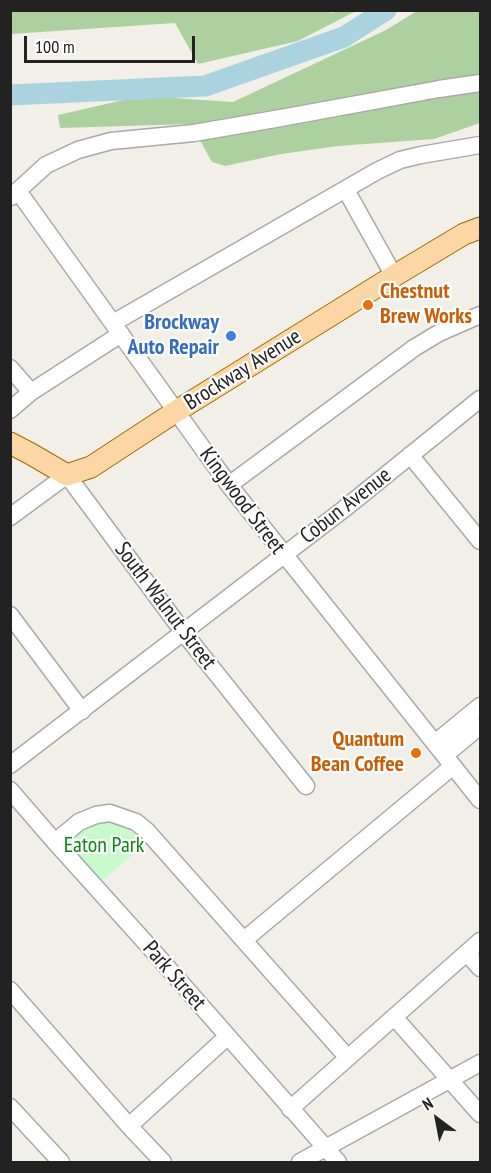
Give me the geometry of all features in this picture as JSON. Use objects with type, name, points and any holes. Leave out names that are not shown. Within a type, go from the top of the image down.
[{"type":"main road","name":"Brockway Avenue","points":[[67,475],[91,467],[394,276],[464,234],[480,228]]},
{"type":"main road","name":"South Walnut Street","points":[[10,443],[67,475]]},
{"type":"street","points":[[14,194],[45,165],[78,150],[111,141],[194,133],[480,83]]},
{"type":"street","points":[[10,410],[117,329],[377,171],[400,160],[480,145]]},
{"type":"street","points":[[346,190],[394,276]]},
{"type":"street","name":"Kingwood Street","points":[[14,194],[117,329],[229,485],[480,800]]},
{"type":"street","points":[[229,485],[414,348],[439,333],[480,315]]},
{"type":"street","points":[[10,368],[31,392]]},
{"type":"street","name":"Cobun Avenue","points":[[10,765],[344,509],[480,399]]},
{"type":"street","points":[[410,455],[480,541]]},
{"type":"street","name":"Brockway Avenue","points":[[10,517],[67,475]]},
{"type":"street","name":"South Walnut Street","points":[[67,475],[184,633],[306,786]]},
{"type":"street","points":[[10,615],[82,711]]},
{"type":"street","points":[[444,754],[480,706]]},
{"type":"street","points":[[244,940],[444,754],[480,726]]},
{"type":"street","name":"Park Street","points":[[10,790],[338,1162]]},
{"type":"street","points":[[55,842],[79,822],[96,815],[110,813],[136,822],[147,831],[348,1058]]},
{"type":"street","points":[[290,1109],[480,941]]},
{"type":"street","points":[[467,953],[480,968]]},
{"type":"street","points":[[10,990],[163,1162]]},
{"type":"street","points":[[395,1018],[480,1114]]},
{"type":"street","points":[[129,1126],[228,1037]]},
{"type":"street","points":[[300,1162],[480,1063]]},
{"type":"street","points":[[10,1107],[61,1162]]},
{"type":"green space","points":[[11,11],[329,11],[331,13],[356,11],[298,41],[198,64],[175,23],[11,34]]},
{"type":"green space","points":[[417,11],[480,11],[480,123],[434,139],[338,146],[281,154],[225,166],[212,162],[191,124],[60,128],[58,115],[141,96],[233,102],[384,31]]},
{"type":"green space","name":"Eaton Park","points":[[109,820],[122,824],[146,843],[102,881],[67,842],[86,826]]},
{"type":"waterway","points":[[10,95],[205,86],[344,37],[386,10]]},
{"type":"place","name":"Chestnut Brew Works","points":[[368,305]]},
{"type":"place","name":"Brockway Auto Repair","points":[[231,336]]},
{"type":"place","name":"Quantum Bean Coffee","points":[[416,753]]}]
